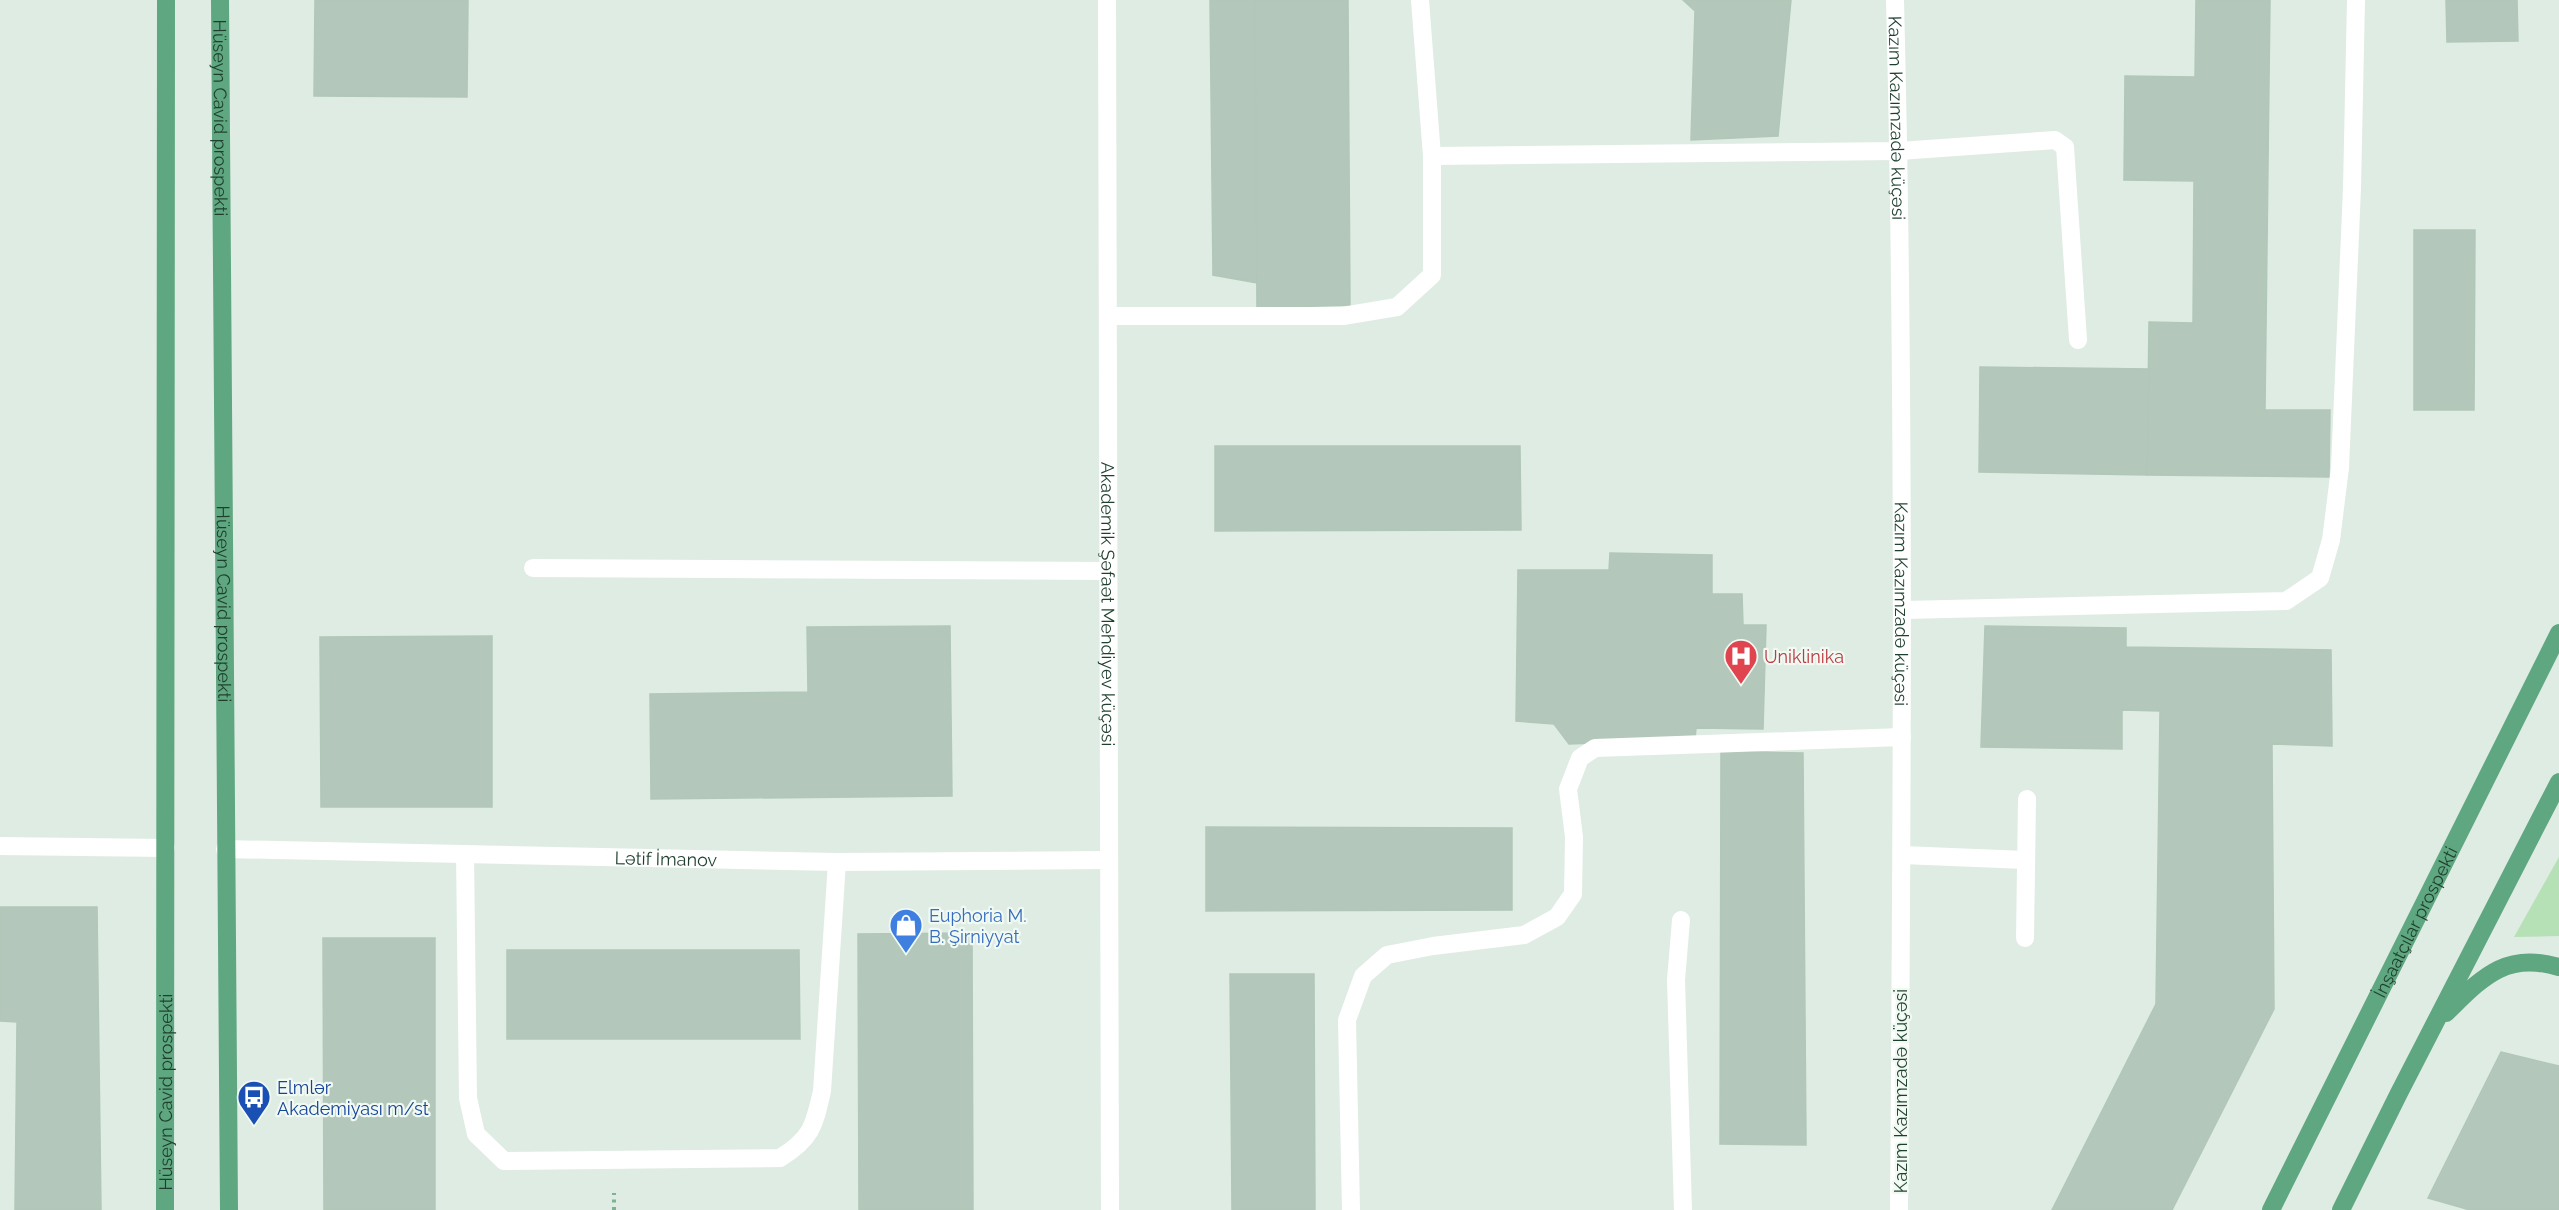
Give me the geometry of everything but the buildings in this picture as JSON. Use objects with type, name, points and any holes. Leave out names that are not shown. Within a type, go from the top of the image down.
[{"type":"main road","name":"Hüseyn Cavid prospekti","points":[[165,1210],[166,0]]},
{"type":"main road","name":"Hüseyn Cavid prospekti","points":[[220,0],[228,1210]]},
{"type":"main road","name":"İnşaatçılar prospekti","points":[[2271,1210],[2559,633]]},
{"type":"main road","points":[[2341,1210],[2559,782]]},
{"type":"main road","points":[[2434,1025],[2491,972],[2518,961],[2559,967]]},
{"type":"street","name":"Akademik Şəfaət Mehdiyev küçəsi","points":[[1107,0],[1110,1210]]},
{"type":"street","points":[[1108,316],[1343,316],[1397,307],[1432,276],[1432,156],[1420,0]]},
{"type":"street","name":"Kazım Kazımzadə küçəsi","points":[[1895,0],[1899,151],[1903,610],[1899,1210]]},
{"type":"street","points":[[1903,610],[2286,601],[2320,578],[2331,540],[2340,468],[2352,188],[2356,0]]},
{"type":"street","points":[[1432,156],[1899,151],[2055,140],[2065,147],[2078,340]]},
{"type":"street","points":[[533,568],[1108,571]]},
{"type":"street","points":[[1351,1210],[1347,1020],[1363,976],[1387,955],[1433,946],[1524,935],[1557,917],[1573,894],[1574,837],[1569,789],[1580,758],[1595,748],[1902,737]]},
{"type":"street","points":[[2025,938],[2027,799]]},
{"type":"street","points":[[0,846],[166,848]]},
{"type":"street","name":"Lətif İmanov","points":[[225,849],[837,862],[1108,860]]},
{"type":"street","points":[[465,854],[468,1098],[476,1134],[504,1161],[780,1158],[800,1145],[815,1122],[822,1091],[837,862]]},
{"type":"street","points":[[1902,855],[2026,860]]},
{"type":"street","points":[[1681,920],[1676,980],[1683,1210]]},
{"type":"green space","points":[[2559,857],[2559,936],[2514,937]]},
{"type":"place","name":"Uniklinika","points":[[1741,685]]},
{"type":"place","name":"Euphoria M. B. Şirniyyat","points":[[906,954]]},
{"type":"place","name":"Elmlər Akademiyası m/st","points":[[254,1126]]}]
